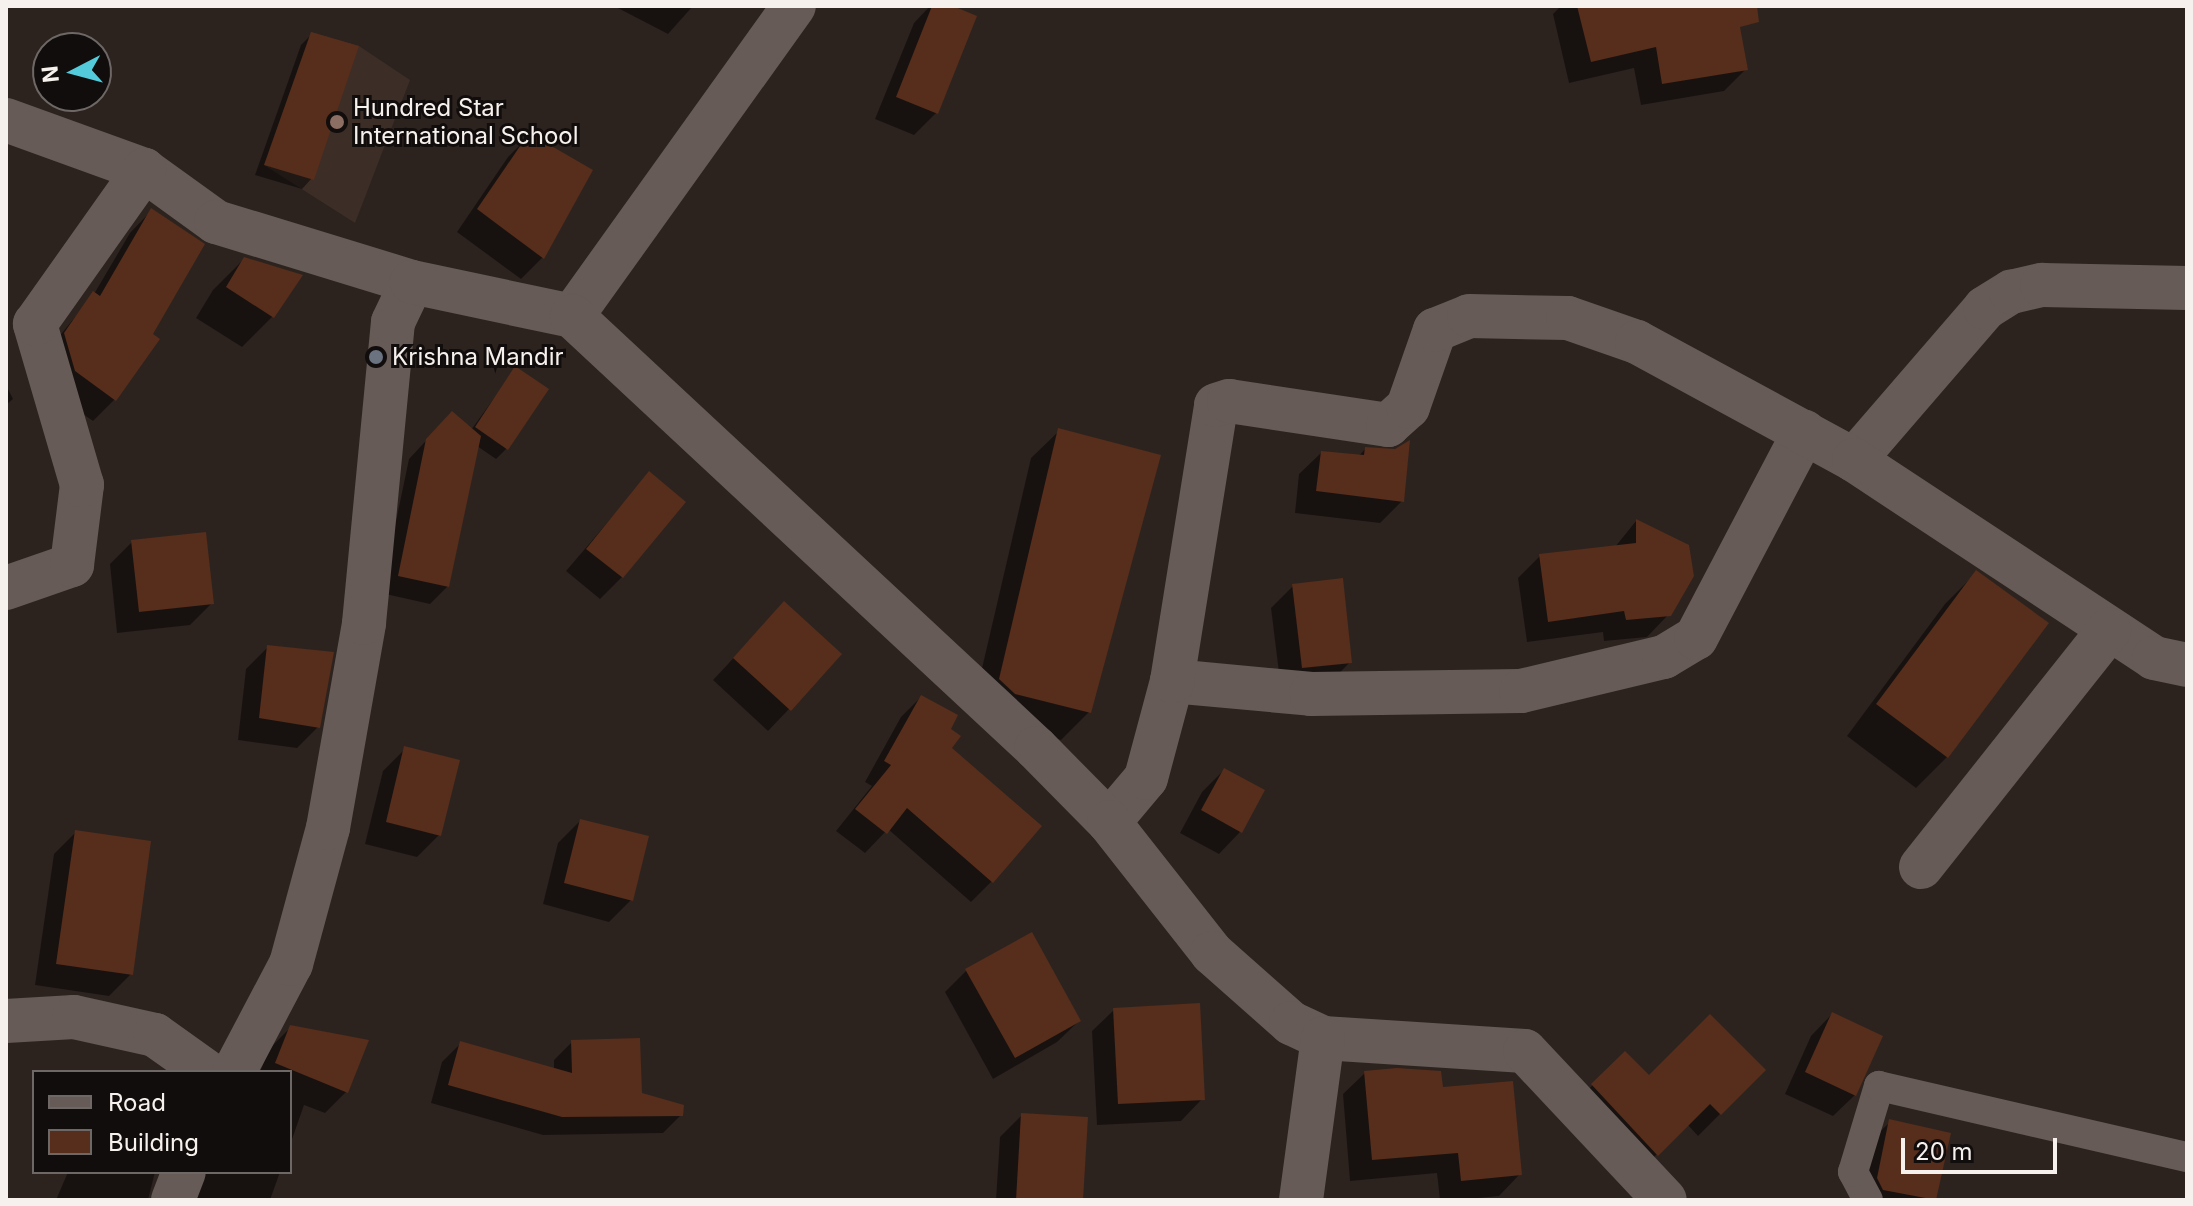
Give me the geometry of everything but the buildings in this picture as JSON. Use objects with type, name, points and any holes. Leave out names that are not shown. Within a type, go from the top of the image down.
[{"type":"street","points":[[572,316],[794,6]]},
{"type":"street","points":[[6,120],[144,170],[216,222],[412,282],[572,316],[1109,822],[1212,953],[1291,1023],[1323,1038],[1525,1051],[1665,1200]]},
{"type":"street","points":[[6,588],[72,565],[82,485],[35,324],[144,170]]},
{"type":"street","points":[[235,1070],[291,964],[328,828],[364,623],[393,322],[412,282]]},
{"type":"street","points":[[1854,460],[1985,308],[2011,292],[2042,285],[2187,288]]},
{"type":"street","points":[[1109,822],[1146,778],[1172,681],[1216,405],[1229,401],[1388,425],[1408,407],[1435,330],[1469,316],[1524,314],[1594,324],[1637,342],[1854,460],[2154,658],[2187,665]]},
{"type":"street","points":[[1172,681],[1311,694],[1521,691],[1664,657],[1696,638],[1804,432]]},
{"type":"street","points":[[1921,867],[2109,630]]},
{"type":"street","points":[[6,1021],[74,1017],[155,1035],[204,1070]]},
{"type":"street","points":[[1301,1200],[1323,1038]]},
{"type":"street","points":[[173,1200],[183,1174]]},
{"type":"lane","points":[[1868,1200],[1853,1172],[1879,1086],[2187,1157]]},
{"type":"shaded area","name":"Hundred Star International School","points":[[311,32],[359,46],[410,80],[355,223],[264,165]]},
{"type":"place","name":"Hundred Star International School","points":[[337,122]]},
{"type":"place","name":"Krishna Mandir","points":[[376,357]]}]
